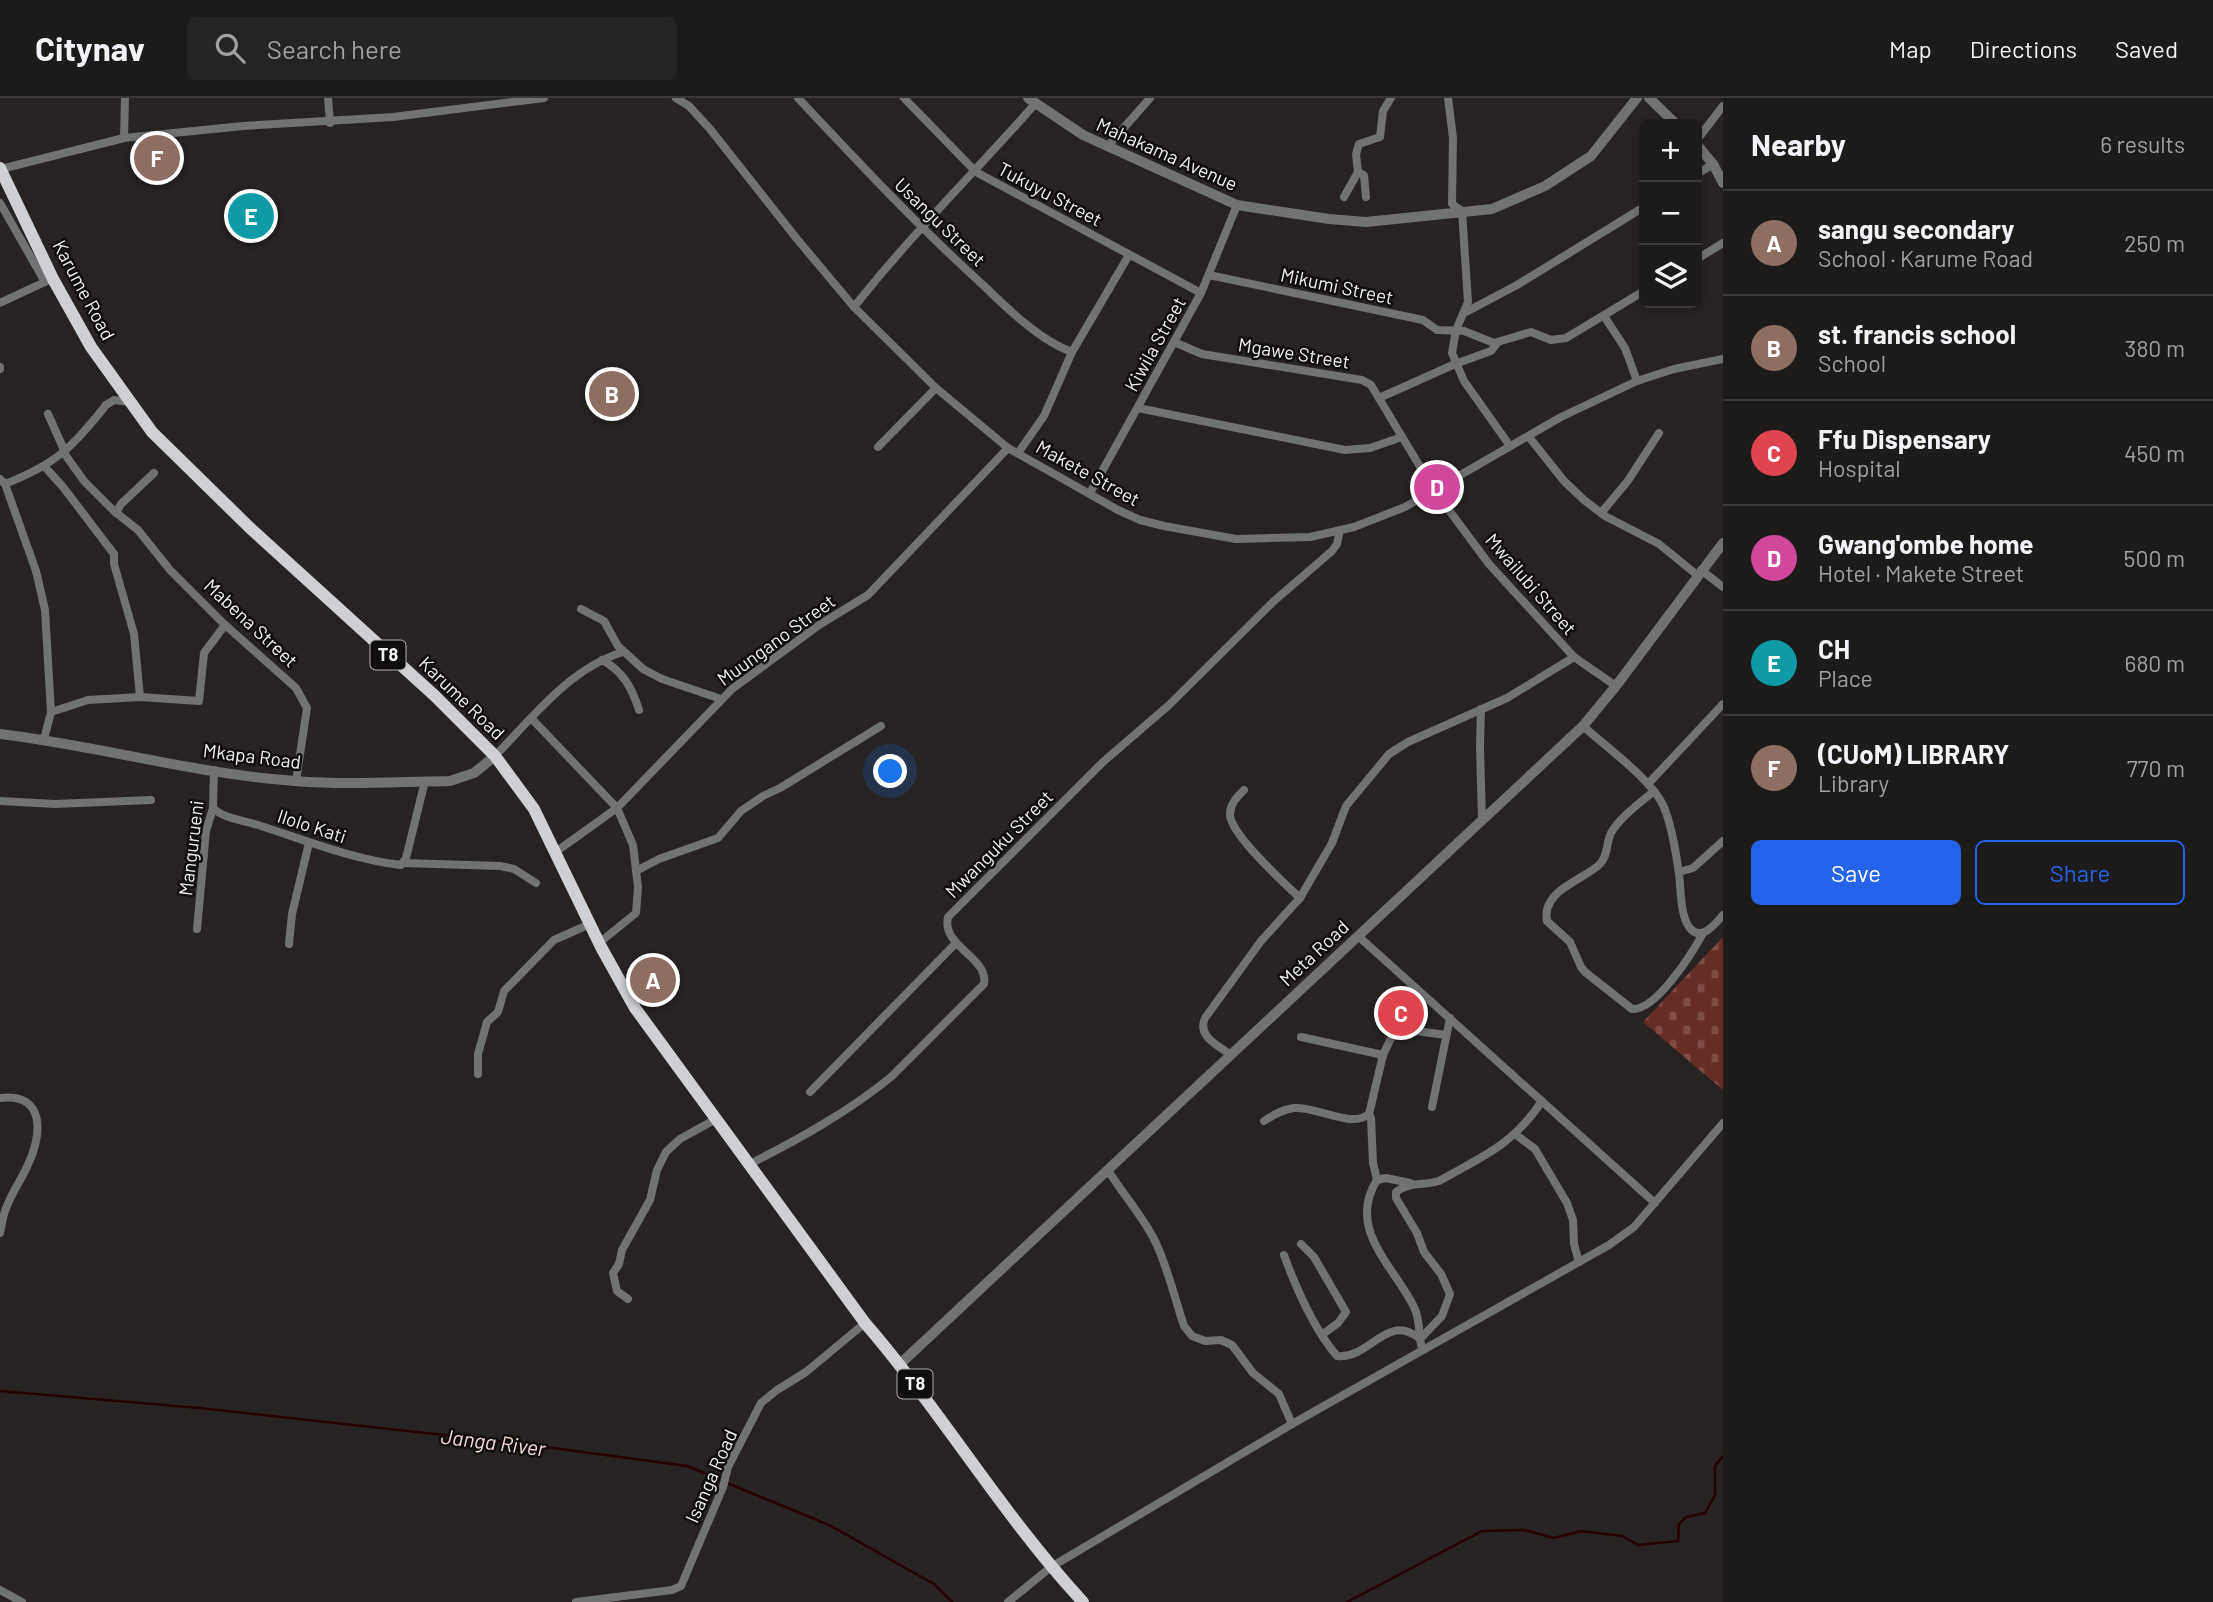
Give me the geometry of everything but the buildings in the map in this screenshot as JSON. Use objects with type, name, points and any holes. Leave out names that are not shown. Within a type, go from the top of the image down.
[{"type":"highway","name":"Karume Road","points":[[0,168],[49,280],[91,347],[152,432],[277,553],[435,696],[495,756],[534,809],[557,851],[599,943],[635,1008],[750,1164]]},
{"type":"highway","name":"T8","points":[[750,1164],[865,1323],[900,1364],[1051,1567],[1083,1602]]},
{"type":"street","points":[[124,138],[125,98]]},
{"type":"street","points":[[328,98],[330,123]]},
{"type":"street","points":[[462,98],[462,109]]},
{"type":"street","points":[[0,168],[124,138],[243,126],[330,123],[544,98]]},
{"type":"street","name":"Makete Street","points":[[676,98],[688,106],[710,129],[855,307],[936,388],[1008,448],[1140,520],[1236,539],[1310,537],[1353,527],[1405,506],[1510,446],[1529,438],[1561,417],[1637,381],[1674,369],[1723,359]]},
{"type":"street","name":"Usangu Street","points":[[798,98],[922,230],[1012,313],[1062,349],[1072,352]]},
{"type":"street","name":"Tukuyu Street","points":[[904,98],[976,172],[1201,293]]},
{"type":"street","points":[[1107,147],[1150,98]]},
{"type":"street","points":[[1344,197],[1358,172],[1358,145],[1380,137],[1383,111],[1391,98]]},
{"type":"street","points":[[1448,98],[1453,138],[1452,204],[1462,211],[1468,302],[1456,331],[1452,354],[1455,364],[1510,446]]},
{"type":"street","name":"Mahakama Avenue","points":[[1032,101],[1083,135],[1237,205],[1366,222],[1492,209],[1545,186],[1591,156],[1637,98]]},
{"type":"street","points":[[1649,98],[1671,119]]},
{"type":"street","points":[[855,307],[886,267],[976,172],[1032,101]]},
{"type":"street","points":[[1702,136],[1723,106]]},
{"type":"street","points":[[1702,150],[1723,183]]},
{"type":"street","points":[[1702,171],[1713,164]]},
{"type":"street","points":[[1358,172],[1364,175],[1367,197]]},
{"type":"street","points":[[0,203],[49,280],[0,303]]},
{"type":"street","name":"Kiwila Street","points":[[1090,493],[1201,293],[1237,205]]},
{"type":"street","points":[[1464,313],[1517,285],[1639,210]]},
{"type":"street","points":[[1702,256],[1723,243]]},
{"type":"street","points":[[1017,453],[1044,416],[1072,352],[1129,255]]},
{"type":"street","name":"Mikumi Street","points":[[1209,275],[1423,320],[1437,330],[1456,331],[1487,342],[1498,342]]},
{"type":"street","points":[[1379,398],[1491,351],[1498,342],[1531,332],[1550,340],[1572,335],[1639,294]]},
{"type":"street","points":[[1604,316],[1625,348],[1637,381]]},
{"type":"street","name":"Mgawe Street","points":[[1174,342],[1202,354],[1362,380],[1371,385],[1434,490]]},
{"type":"street","points":[[878,447],[936,388]]},
{"type":"street","points":[[44,739],[51,712],[45,610],[36,571],[3,481],[44,466],[65,453],[106,405],[114,400],[131,402]]},
{"type":"street","points":[[1138,408],[1345,450],[1370,448],[1402,437]]},
{"type":"street","name":"Mabena Street","points":[[48,414],[65,453],[85,481],[115,512],[138,530],[170,570],[225,625],[289,681],[304,700],[307,708],[296,781]]},
{"type":"street","points":[[1601,513],[1627,482],[1659,433]]},
{"type":"street","points":[[1529,438],[1563,481],[1601,513],[1659,544],[1723,587]]},
{"type":"street","name":"Muungano Street","points":[[557,851],[617,808],[721,699],[761,666],[868,595],[1008,448]]},
{"type":"street","points":[[44,466],[114,554],[114,564],[134,634],[139,697]]},
{"type":"street","points":[[115,512],[154,473]]},
{"type":"street","name":"Mwailubi Street","points":[[1434,490],[1489,564],[1574,657],[1616,686]]},
{"type":"street","name":"Mwanguku Street","points":[[957,943],[949,935],[948,917],[1103,762],[1165,708],[1274,601],[1332,551],[1337,544],[1340,530]]},
{"type":"street","name":"Meta Road","points":[[900,1364],[1583,726],[1723,543]]},
{"type":"street","points":[[582,609],[604,621],[623,652],[643,669],[662,679],[721,699]]},
{"type":"street","points":[[51,712],[80,701],[139,697],[201,700],[204,653],[225,625]]},
{"type":"street","points":[[495,756],[576,676],[602,660],[623,652]]},
{"type":"street","points":[[1231,1055],[1203,1033],[1201,1026],[1205,1018],[1261,941],[1300,898],[1332,843],[1346,806],[1377,766],[1389,754],[1408,742],[1507,698],[1574,657]]},
{"type":"street","points":[[602,660],[624,677],[639,710]]},
{"type":"street","points":[[1723,704],[1612,830],[1600,865],[1567,884],[1551,903],[1546,917],[1570,942],[1585,972],[1633,1009],[1637,1009],[1649,1003],[1680,970],[1703,933],[1723,915]]},
{"type":"street","points":[[1481,709],[1482,820]]},
{"type":"street","points":[[532,719],[617,808],[633,845],[638,887],[636,913],[599,943]]},
{"type":"street","points":[[636,871],[659,859],[719,838],[741,811],[881,726]]},
{"type":"street","points":[[1583,726],[1651,787],[1666,811],[1687,922],[1692,930],[1703,933]]},
{"type":"street","name":"Mkapa Road","points":[[0,734],[296,781],[450,780],[474,773],[495,756]]},
{"type":"street","name":"Mangurueni","points":[[197,929],[205,842],[213,808],[214,770]]},
{"type":"street","points":[[404,863],[425,781]]},
{"type":"street","points":[[1244,790],[1232,805],[1232,825],[1281,881],[1300,898]]},
{"type":"street","points":[[0,801],[55,804],[151,800]]},
{"type":"street","name":"Ilolo Kati","points":[[213,808],[228,817],[352,856],[397,864],[500,866],[514,869],[536,883]]},
{"type":"street","points":[[1679,872],[1693,869],[1723,841]]},
{"type":"street","points":[[289,944],[292,914],[309,843]]},
{"type":"street","points":[[478,1074],[478,1054],[487,1022],[498,1012],[504,991],[554,940],[590,924]]},
{"type":"street","points":[[1359,936],[1655,1203]]},
{"type":"street","points":[[750,1164],[834,1117],[875,1090],[984,985],[982,970],[957,943],[810,1092]]},
{"type":"street","points":[[1432,1107],[1450,1018]]},
{"type":"street","points":[[1377,1180],[1369,1114],[1384,1055],[1397,1030],[1446,1035]]},
{"type":"street","points":[[1301,1037],[1384,1055]]},
{"type":"street","points":[[0,1098],[17,1097],[34,1108],[39,1121],[32,1157],[6,1206],[0,1233]]},
{"type":"street","points":[[1422,1349],[1415,1308],[1370,1236],[1368,1202],[1371,1189],[1377,1180],[1387,1178],[1410,1183],[1430,1184],[1439,1181],[1497,1149],[1531,1118],[1542,1101]]},
{"type":"street","points":[[1264,1121],[1276,1113],[1295,1108],[1353,1120],[1369,1114]]},
{"type":"street","points":[[628,1300],[617,1291],[613,1273],[619,1264],[622,1250],[650,1200],[659,1166],[666,1152],[675,1143],[716,1119]]},
{"type":"street","points":[[1008,1602],[1051,1567],[1292,1424],[1579,1262],[1634,1227],[1723,1123]]},
{"type":"street","points":[[1515,1134],[1535,1149],[1567,1203],[1573,1220],[1574,1244],[1579,1262]]},
{"type":"street","points":[[1108,1170],[1117,1186],[1140,1213],[1157,1245],[1184,1326],[1192,1336],[1205,1340],[1221,1340],[1232,1345],[1253,1373],[1279,1394],[1292,1424]]},
{"type":"street","points":[[1410,1183],[1398,1190],[1396,1198],[1417,1233],[1423,1252],[1441,1274],[1450,1294],[1442,1316],[1420,1339]]},
{"type":"street","points":[[1301,1244],[1314,1257],[1346,1312],[1338,1323],[1322,1334]]},
{"type":"street","points":[[1283,1255],[1293,1280],[1334,1354],[1339,1357],[1353,1354],[1388,1332],[1399,1329],[1408,1330],[1420,1339]]},
{"type":"street","name":"Isanga Road","points":[[576,1602],[672,1590],[681,1586],[723,1487],[728,1467],[761,1403],[865,1323]]},
{"type":"street","points":[[0,1590],[22,1602]]},
{"type":"green space","points":[[1723,937],[1723,1090],[1643,1022]]},
{"type":"waterway","name":"Janga River","points":[[0,1391],[199,1408],[516,1443],[687,1466],[721,1480]]},
{"type":"waterway","points":[[1347,1602],[1482,1531],[1524,1530],[1554,1538],[1581,1531],[1622,1536],[1638,1545],[1678,1541],[1679,1524],[1686,1517],[1705,1513],[1715,1495],[1715,1466],[1723,1456]]},
{"type":"waterway","name":"Janga River","points":[[727,1483],[829,1525],[934,1584],[952,1602]]},
{"type":"place","name":"(CUoM) LIBRARY","points":[[157,158]]},
{"type":"place","name":"CH","points":[[251,216]]},
{"type":"place","name":"st. francis school","points":[[612,394]]},
{"type":"place","name":"Gwang'ombe home","points":[[1437,487]]},
{"type":"place","name":"sangu secondary","points":[[653,980]]},
{"type":"place","name":"Ffu Dispensary","points":[[1401,1013]]}]
